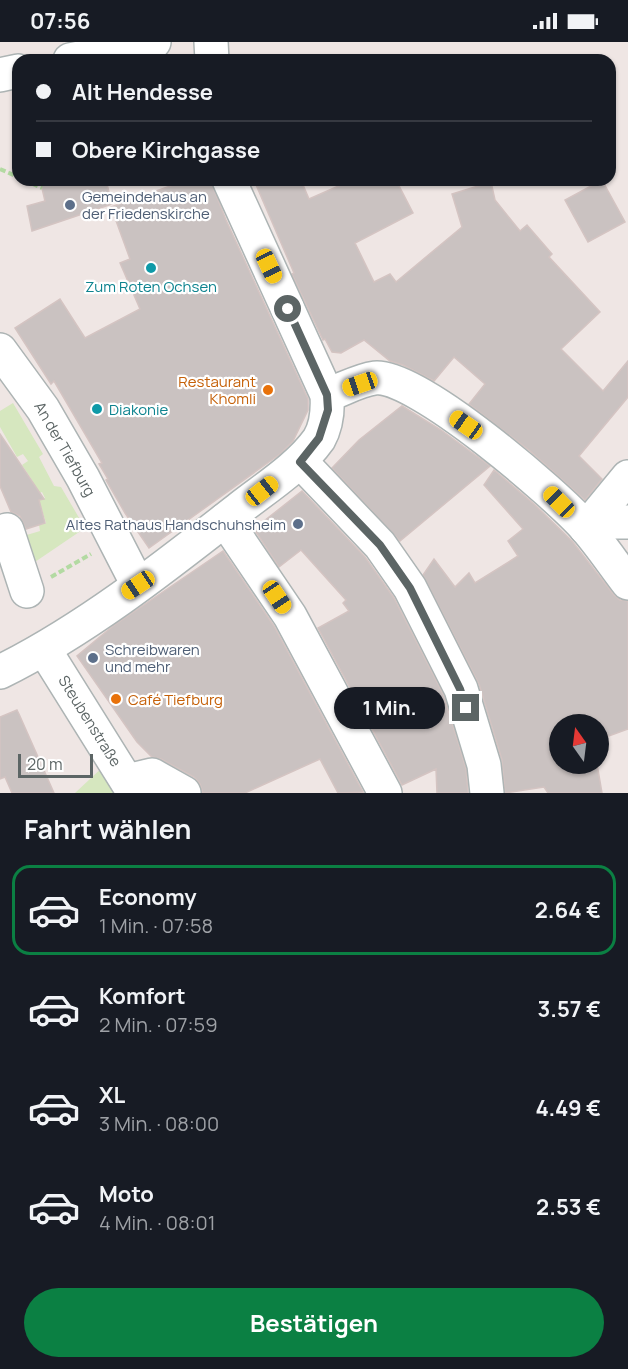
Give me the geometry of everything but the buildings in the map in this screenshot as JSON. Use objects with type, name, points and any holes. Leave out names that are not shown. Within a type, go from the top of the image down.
[{"type":"street","points":[[98,54],[154,42]]},
{"type":"street","points":[[0,672],[44,650],[138,585],[225,520],[300,462],[323,430],[328,410],[327,395],[232,186]]},
{"type":"street","name":"An der Tiefburg","points":[[0,350],[43,409],[83,478],[138,585]]},
{"type":"street","points":[[327,395],[376,378],[414,390],[498,448],[546,489],[586,528],[628,583]]},
{"type":"street","points":[[300,462],[380,545],[410,588],[460,689],[484,765],[487,793]]},
{"type":"street","points":[[586,528],[628,477]]},
{"type":"street","points":[[225,520],[290,616],[385,793]]},
{"type":"street","points":[[586,528],[609,522],[628,522]]},
{"type":"street","points":[[7,530],[24,580]]},
{"type":"street","name":"Steubenstraße","points":[[44,650],[131,787]]},
{"type":"street","points":[[131,787],[152,775],[184,793]]},
{"type":"path","points":[[38,186],[42,188]]},
{"type":"path","points":[[24,580],[115,541]]},
{"type":"green space","points":[[13,403],[43,454],[39,457],[54,486],[61,487],[85,528],[29,566],[20,537],[40,531],[39,525],[46,523],[39,500],[45,498],[42,492],[37,494],[32,480],[22,465],[28,461],[23,454],[17,457],[0,427],[0,411]]},
{"type":"green space","points":[[105,765],[121,793],[75,793]]},
{"type":"place","name":"Gemeindehaus an der Friedenskirche","points":[[70,205]]},
{"type":"place","name":"Zum Roten Ochsen","points":[[151,268]]},
{"type":"place","name":"Restaurant Khomli","points":[[268,390]]},
{"type":"place","name":"Diakonie","points":[[97,409]]},
{"type":"place","name":"Altes Rathaus Handschuhsheim","points":[[298,524]]},
{"type":"place","name":"Schreibwaren und mehr","points":[[93,658]]},
{"type":"place","name":"Café Tiefburg","points":[[116,699]]},
{"type":"route","points":[[288,309],[327,395],[328,410],[323,430],[300,462],[380,545],[410,588],[460,689],[466,708]]}]
